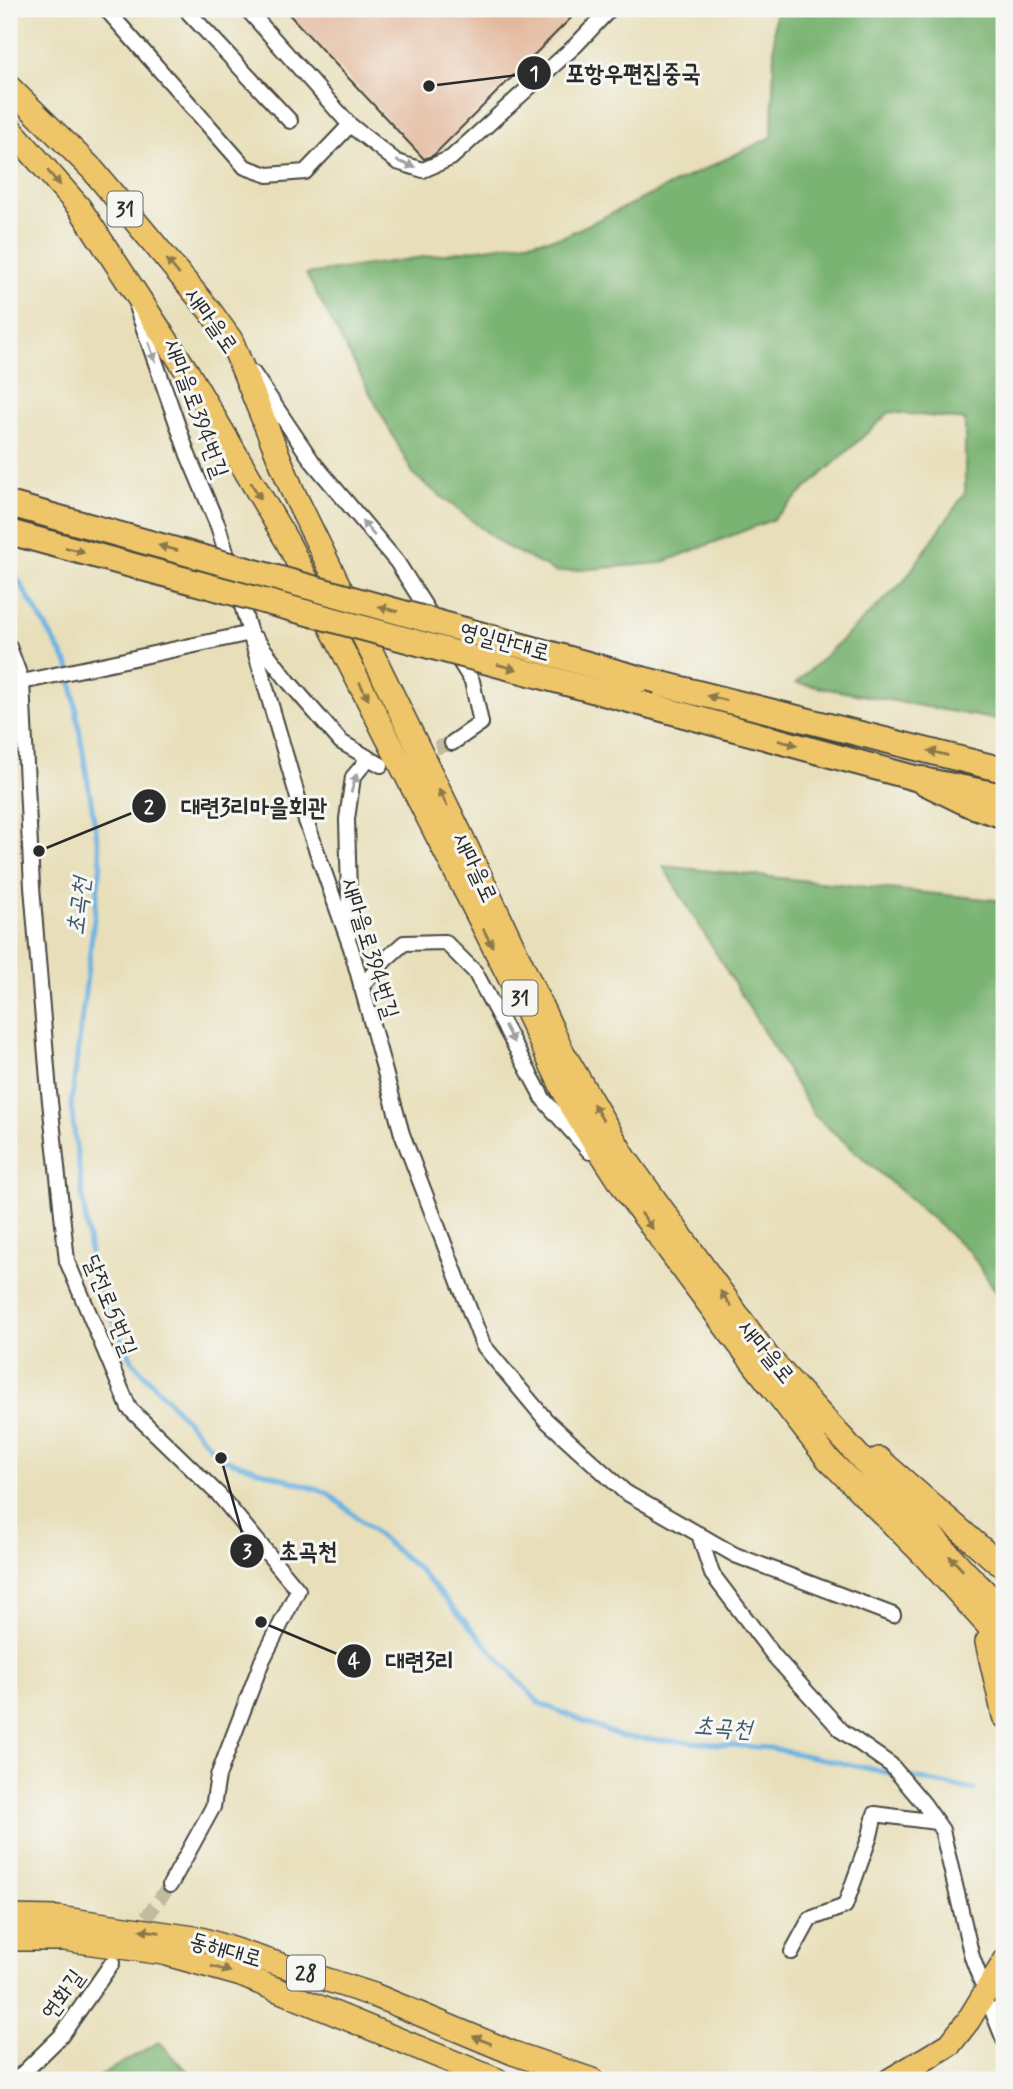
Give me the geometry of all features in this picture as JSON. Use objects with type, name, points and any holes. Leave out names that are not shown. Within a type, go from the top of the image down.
[{"type":"highway","name":"영일만대로","points":[[9,504],[642,679],[1004,770]]},
{"type":"highway","name":"영일만대로","points":[[9,532],[922,780],[1004,796]]},
{"type":"highway","points":[[922,780],[971,804],[1004,815]]},
{"type":"main road","name":"새마을로","points":[[9,87],[92,169],[231,340],[293,492],[460,832],[562,1051],[625,1158],[767,1356],[1004,1611]]},
{"type":"main road","name":"새마을로","points":[[9,127],[79,207],[188,373],[288,543],[521,1000],[572,1108],[629,1197],[827,1458],[923,1554],[996,1642],[1004,1663]]},
{"type":"main road","points":[[767,1356],[900,1478],[1004,1566]]},
{"type":"main road","points":[[996,1642],[1004,1716]]},
{"type":"main road","name":"동해대로","points":[[9,1917],[58,1918],[201,1939],[374,1995],[513,2053],[592,2080]]},
{"type":"main road","points":[[9,1938],[64,1939],[163,1953],[241,1975],[497,2080]]},
{"type":"main road","points":[[890,2080],[950,2044],[968,2021],[1004,1962]]},
{"type":"main road","points":[[513,2053],[610,2080]]},
{"type":"street","points":[[106,9],[245,167],[268,174],[305,172],[350,125]]},
{"type":"street","points":[[192,9],[189,13],[290,121]]},
{"type":"street","points":[[247,9],[350,125],[397,162],[423,170],[451,158],[576,45],[610,9]]},
{"type":"street","name":"새마을로394번길","points":[[130,287],[188,455],[218,526],[298,798],[351,948],[402,1134],[483,1345],[545,1420],[625,1492],[735,1555],[893,1615]]},
{"type":"street","points":[[231,340],[312,461],[397,562],[472,681],[481,723],[452,743]]},
{"type":"street","points":[[22,682],[251,633],[341,742],[375,762],[353,777],[346,819],[351,948]]},
{"type":"street","name":"달전로5번길","points":[[9,647],[22,682],[32,887],[66,1261],[129,1408],[219,1495],[298,1590],[262,1661],[218,1776],[213,1807],[170,1885]]},
{"type":"street","points":[[361,987],[404,943],[444,942],[475,972],[544,1100],[629,1197]]},
{"type":"street","points":[[699,1534],[712,1574],[775,1657],[842,1731],[891,1765],[942,1830],[972,1957],[982,1981]]},
{"type":"street","points":[[792,1952],[810,1919],[845,1906],[870,1836],[874,1814],[936,1822]]},
{"type":"street","name":"연화길","points":[[16,2080],[61,2036],[112,1963]]},
{"type":"street","points":[[992,2010],[1004,2040]]},
{"type":"green space","points":[[775,9],[1004,9],[1004,721],[796,683],[903,582],[965,493],[965,420],[890,412],[772,520],[661,563],[556,572],[503,545],[414,475],[306,274],[562,237],[772,137]]},
{"type":"green space","points":[[663,866],[1004,901],[1004,1304],[970,1252],[815,1116]]},
{"type":"green space","points":[[159,2042],[196,2080],[92,2080]]},
{"type":"building","points":[[284,9],[580,9],[434,155],[424,159]]},
{"type":"waterway","name":"초곡천","points":[[9,565],[69,666],[101,862],[71,1106],[93,1277],[133,1362],[221,1458],[328,1493],[417,1568],[539,1703],[622,1737],[770,1748],[895,1774]]},
{"type":"waterway","name":"초곡천","points":[[905,1776],[974,1790]]},
{"type":"tunnel","points":[[416,754],[452,743]]},
{"type":"tunnel","points":[[134,1934],[170,1885]]},
{"type":"place","name":"포항우편집중국","points":[[429,86]]},
{"type":"place","name":"대련3리마을회관","points":[[39,851]]},
{"type":"place","name":"초곡천","points":[[221,1458]]},
{"type":"place","name":"대련3리","points":[[261,1622]]}]
